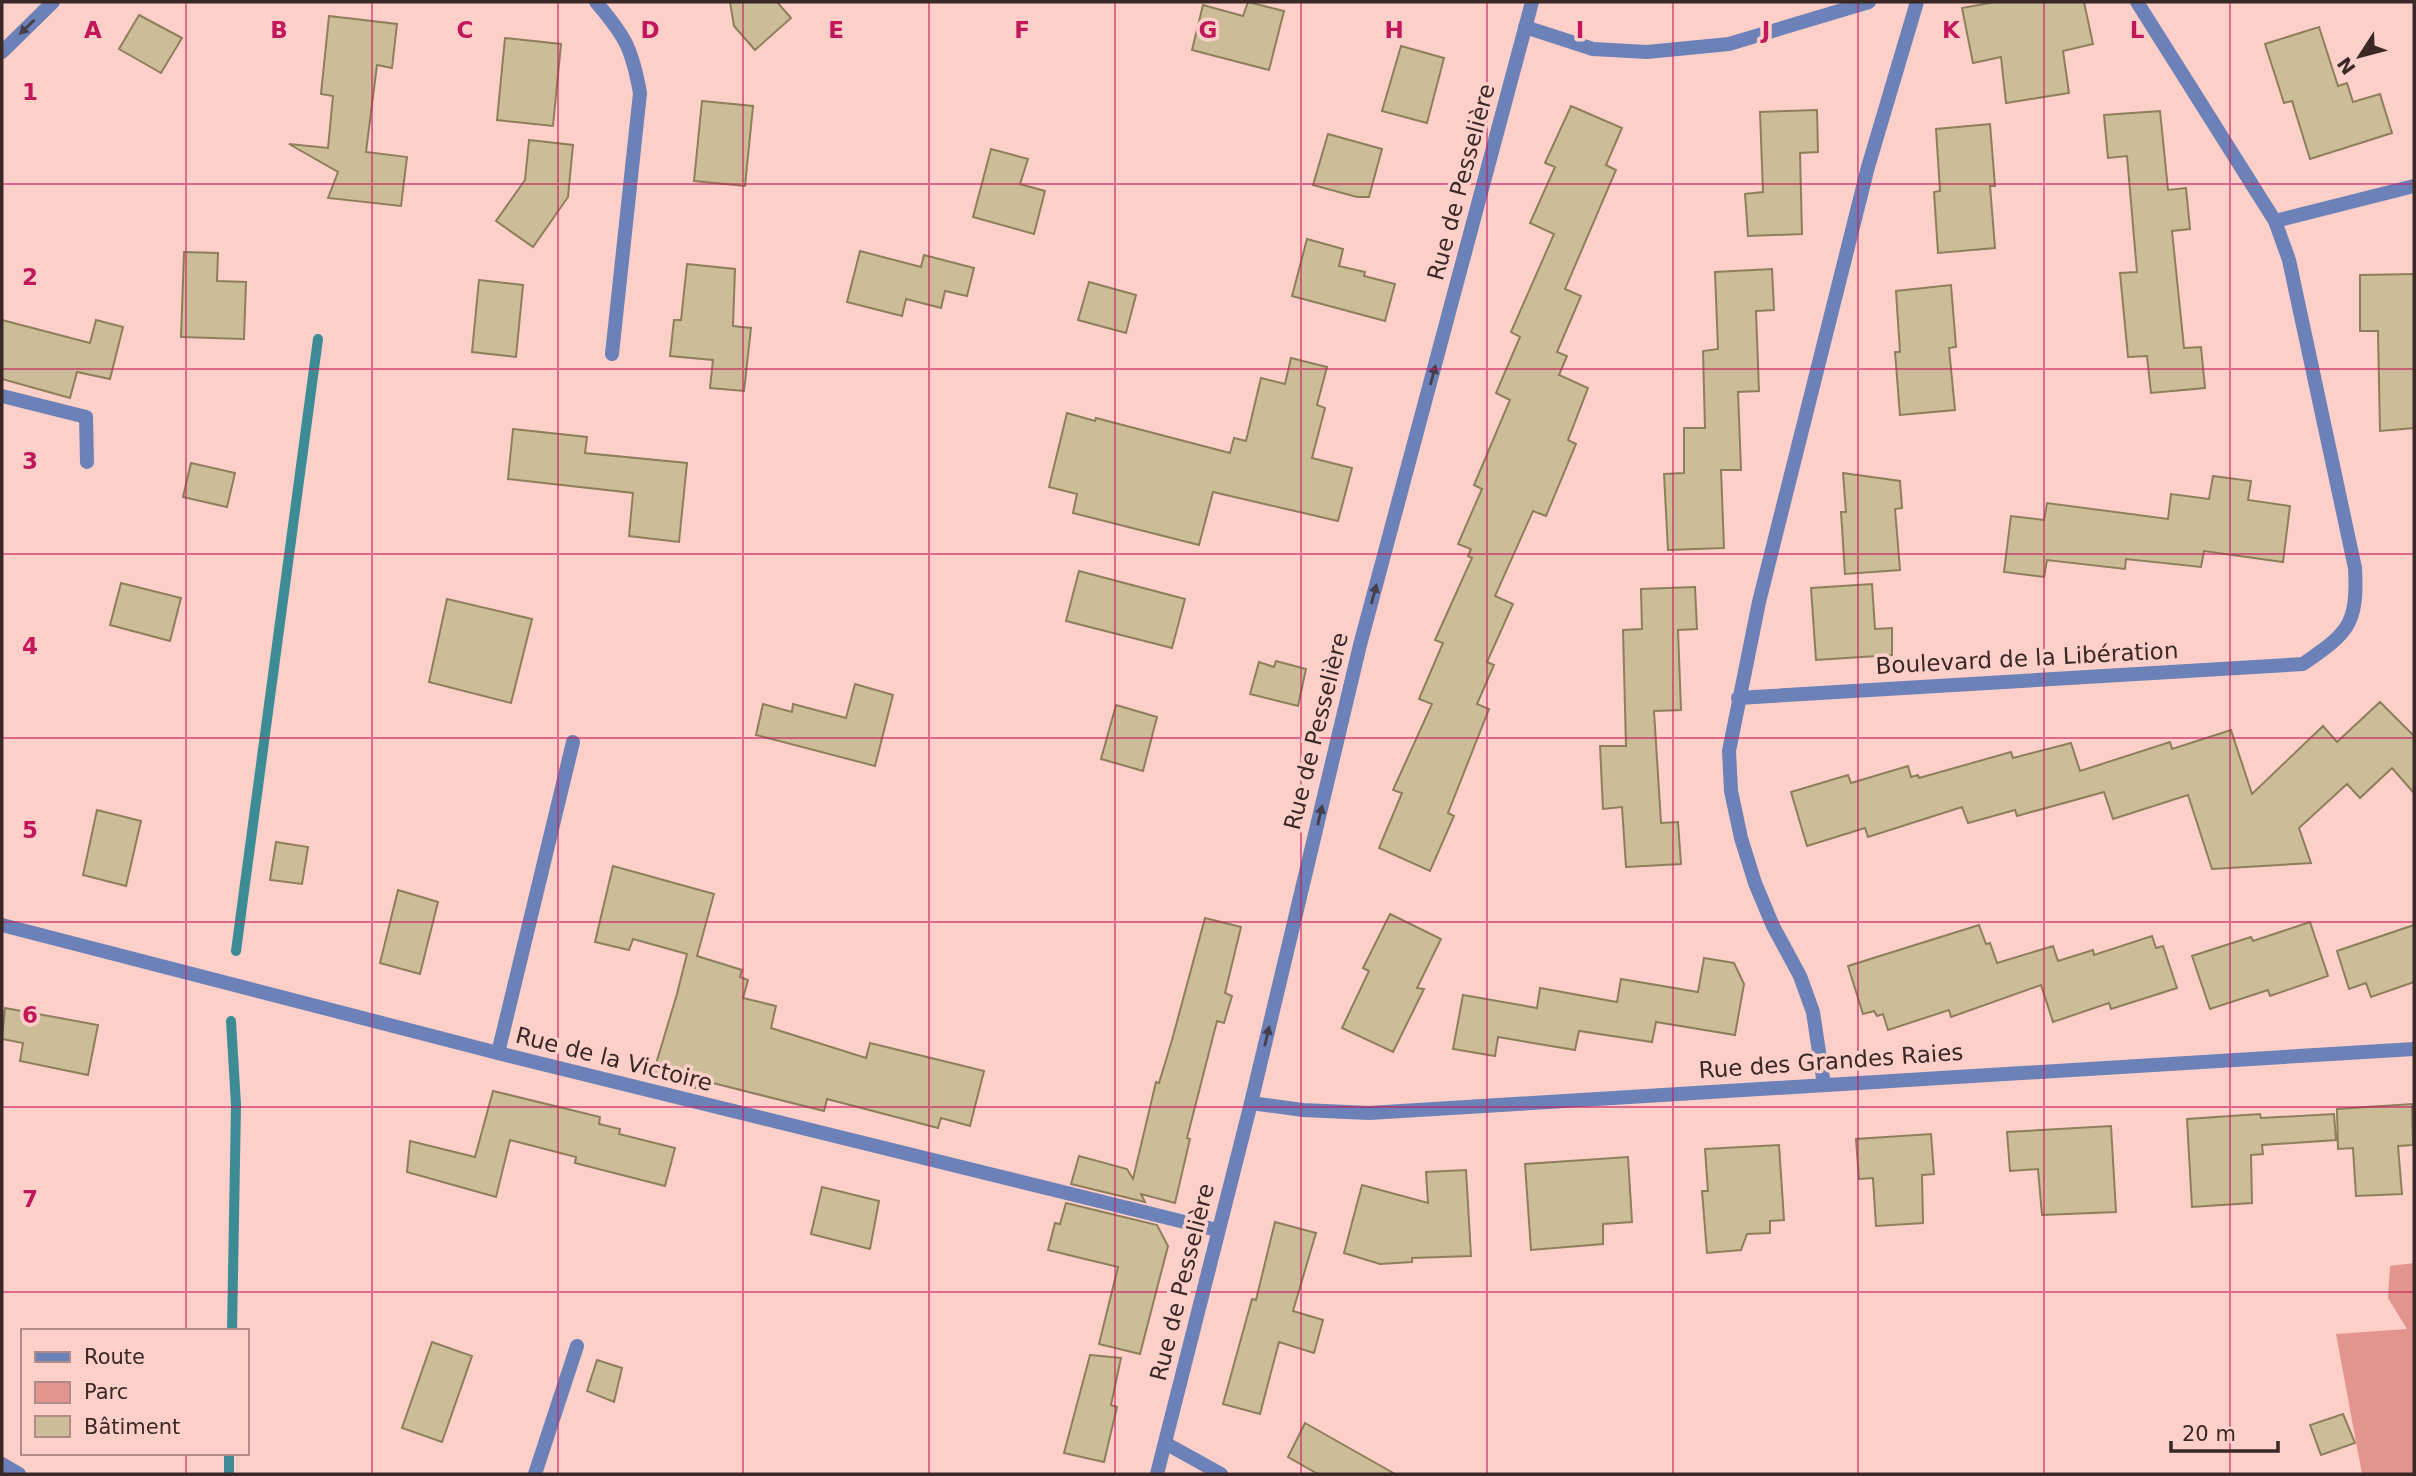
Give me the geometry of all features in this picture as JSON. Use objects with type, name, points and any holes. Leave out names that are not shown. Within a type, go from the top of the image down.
[{"type":"street","points":[[2,52],[53,2]]},
{"type":"street","points":[[596,2],[622,32],[635,61],[640,93],[612,354]]},
{"type":"street","name":"Rue de Pesselière","points":[[1157,1474],[1251,1103],[1360,645],[1532,2]]},
{"type":"street","points":[[1525,27],[1593,49],[1647,52],[1729,44],[1869,2]]},
{"type":"street","name":"Boulevard de la Libération","points":[[1738,698],[2303,664],[2338,640],[2347,627],[2357,600],[2355,568],[2289,260],[2275,221],[2137,2]]},
{"type":"street","points":[[1824,1085],[1813,1012],[1800,976],[1773,926],[1755,883],[1741,838],[1731,791],[1729,751],[1759,602],[1912,3]]},
{"type":"street","points":[[2275,221],[2414,186]]},
{"type":"street","points":[[2,396],[86,417],[87,462]]},
{"type":"street","points":[[498,1054],[573,741]]},
{"type":"street","name":"Rue de la Victoire","points":[[2,925],[498,1054],[1217,1230]]},
{"type":"street","name":"Rue des Grandes Raies","points":[[1251,1103],[1303,1110],[1369,1113],[2414,1049]]},
{"type":"street","points":[[534,1474],[577,1346]]},
{"type":"street","points":[[1165,1443],[1221,1474]]},
{"type":"street","points":[[2,1464],[19,1474]]},
{"type":"green space","points":[[2414,1263],[2414,1474],[2362,1474],[2336,1334],[2407,1329],[2388,1298],[2390,1266]]},
{"type":"building","points":[[730,2],[777,2],[791,18],[755,50],[734,26]]},
{"type":"building","points":[[1248,2],[1284,11],[1269,70],[1192,50],[1203,5],[1243,16]]},
{"type":"building","points":[[1995,2],[2084,2],[2093,44],[2063,51],[2069,93],[2006,103],[2001,57],[1973,63],[1962,8]]},
{"type":"building","points":[[139,15],[182,38],[161,73],[119,49]]},
{"type":"building","points":[[329,16],[397,24],[392,68],[377,65],[366,152],[407,157],[401,206],[328,198],[338,172],[289,144],[328,148],[333,96],[321,94]]},
{"type":"building","points":[[2319,27],[2338,86],[2347,83],[2353,102],[2380,94],[2392,133],[2310,159],[2292,101],[2284,103],[2265,44]]},
{"type":"building","points":[[505,38],[561,44],[553,126],[497,120]]},
{"type":"building","points":[[1401,46],[1444,58],[1427,123],[1382,111]]},
{"type":"building","points":[[702,101],[753,106],[745,186],[694,181]]},
{"type":"building","points":[[1571,106],[1622,128],[1606,165],[1616,170],[1565,289],[1581,296],[1557,352],[1567,356],[1559,375],[1588,388],[1568,440],[1576,444],[1546,516],[1533,511],[1495,596],[1513,604],[1487,662],[1494,665],[1477,704],[1489,709],[1448,813],[1454,816],[1430,871],[1379,848],[1402,793],[1393,790],[1432,704],[1419,699],[1443,643],[1435,640],[1472,558],[1468,556],[1471,549],[1458,544],[1482,489],[1474,485],[1510,400],[1496,393],[1520,337],[1511,332],[1554,234],[1530,223],[1555,167],[1545,163]]},
{"type":"building","points":[[1817,110],[1818,152],[1800,153],[1802,234],[1748,236],[1745,194],[1763,192],[1760,112]]},
{"type":"building","points":[[2160,111],[2168,190],[2186,188],[2190,229],[2172,231],[2184,348],[2201,347],[2205,388],[2151,393],[2147,356],[2128,357],[2120,273],[2137,272],[2127,156],[2108,158],[2104,115]]},
{"type":"building","points":[[1990,124],[1995,186],[1990,186],[1995,248],[1938,253],[1934,192],[1940,191],[1936,129]]},
{"type":"building","points":[[1328,134],[1382,149],[1369,197],[1357,197],[1313,185]]},
{"type":"building","points":[[529,140],[573,145],[568,197],[533,247],[496,221],[525,180]]},
{"type":"building","points":[[991,149],[1028,159],[1020,184],[1045,191],[1034,234],[973,217]]},
{"type":"building","points":[[1307,239],[1343,249],[1339,266],[1365,272],[1364,276],[1395,284],[1385,321],[1292,296]]},
{"type":"building","points":[[860,251],[921,267],[924,255],[974,268],[967,296],[945,291],[941,308],[906,299],[902,316],[847,302]]},
{"type":"building","points":[[184,252],[218,253],[217,281],[246,282],[244,339],[181,337]]},
{"type":"building","points":[[687,264],[735,269],[733,326],[751,328],[744,391],[710,388],[713,360],[670,356],[674,320],[681,320]]},
{"type":"building","points":[[1772,269],[1774,310],[1756,311],[1759,391],[1738,392],[1741,470],[1721,470],[1724,548],[1668,550],[1664,474],[1684,473],[1684,428],[1705,428],[1703,351],[1718,349],[1715,272]]},
{"type":"building","points":[[2414,274],[2414,428],[2380,431],[2378,331],[2360,331],[2360,275]]},
{"type":"building","points":[[479,280],[523,285],[516,357],[472,352]]},
{"type":"building","points":[[1089,282],[1136,295],[1126,333],[1078,320]]},
{"type":"building","points":[[1951,285],[1956,347],[1949,348],[1955,410],[1900,415],[1895,352],[1900,352],[1896,291]]},
{"type":"building","points":[[2,320],[90,343],[96,320],[123,327],[110,379],[77,372],[70,398],[2,379]]},
{"type":"building","points":[[1291,358],[1327,367],[1317,405],[1325,408],[1312,458],[1352,468],[1338,521],[1213,492],[1199,545],[1073,513],[1077,494],[1049,487],[1067,413],[1230,453],[1234,438],[1246,441],[1261,378],[1285,384]]},
{"type":"building","points":[[513,429],[587,437],[585,453],[687,463],[679,542],[629,536],[633,493],[508,479]]},
{"type":"building","points":[[191,463],[235,473],[227,507],[183,497]]},
{"type":"building","points":[[1843,473],[1900,481],[1902,508],[1895,509],[1900,570],[1845,574],[1841,512],[1846,512]]},
{"type":"building","points":[[2213,476],[2251,481],[2248,500],[2290,506],[2283,562],[2204,551],[2201,567],[2126,559],[2125,569],[2047,560],[2044,577],[2004,572],[2011,516],[2044,520],[2047,503],[2168,519],[2171,494],[2209,499]]},
{"type":"building","points":[[1079,571],[1185,599],[1172,648],[1066,621]]},
{"type":"building","points":[[121,583],[181,598],[170,641],[110,625]]},
{"type":"building","points":[[1872,584],[1875,629],[1892,628],[1892,655],[1816,660],[1811,588]]},
{"type":"building","points":[[1695,587],[1697,629],[1678,630],[1681,710],[1654,711],[1661,823],[1678,822],[1681,864],[1626,867],[1622,807],[1603,809],[1600,746],[1626,746],[1623,630],[1642,629],[1641,589]]},
{"type":"building","points":[[447,599],[532,619],[511,703],[429,682]]},
{"type":"building","points":[[1276,661],[1306,669],[1298,706],[1250,694],[1259,662],[1274,667]]},
{"type":"building","points":[[855,684],[893,695],[875,766],[756,735],[763,704],[792,712],[793,704],[846,718]]},
{"type":"building","points":[[2380,702],[2414,736],[2414,793],[2392,768],[2360,798],[2347,784],[2299,828],[2311,863],[2212,869],[2188,795],[2113,819],[2104,792],[2017,816],[2015,810],[1968,823],[1962,807],[1868,837],[1865,828],[1807,846],[1791,792],[1848,775],[1851,783],[1908,766],[1911,777],[1918,775],[1919,778],[2011,752],[2013,758],[2071,743],[2080,771],[2170,742],[2172,749],[2231,730],[2252,794],[2323,726],[2337,742]]},
{"type":"building","points":[[1116,705],[1157,717],[1143,771],[1101,759]]},
{"type":"building","points":[[97,810],[141,821],[126,886],[83,875]]},
{"type":"building","points":[[276,842],[308,847],[302,884],[270,880]]},
{"type":"building","points":[[613,866],[714,894],[697,956],[742,970],[740,977],[748,980],[743,998],[776,1006],[771,1028],[866,1058],[870,1043],[984,1071],[970,1126],[941,1118],[938,1128],[827,1099],[824,1111],[697,1079],[695,1088],[652,1077],[687,954],[633,939],[629,950],[595,942]]},
{"type":"building","points":[[398,890],[438,902],[420,974],[380,963]]},
{"type":"building","points":[[1390,914],[1441,939],[1417,988],[1424,989],[1393,1052],[1342,1028],[1369,971],[1363,968]]},
{"type":"building","points":[[1205,918],[1241,927],[1225,993],[1232,996],[1224,1023],[1217,1021],[1187,1138],[1190,1139],[1175,1203],[1141,1194],[1145,1202],[1071,1184],[1079,1156],[1127,1169],[1133,1179],[1156,1082],[1159,1083],[1172,1040]]},
{"type":"building","points":[[2310,922],[2328,976],[2270,996],[2268,990],[2210,1009],[2192,956],[2251,937],[2253,941]]},
{"type":"building","points":[[1979,925],[1986,944],[1990,943],[1997,963],[2053,946],[2058,961],[2093,950],[2094,955],[2152,936],[2156,948],[2163,946],[2177,988],[2111,1009],[2109,1003],[2053,1022],[2041,985],[1951,1017],[1949,1010],[1888,1030],[1883,1014],[1877,1016],[1874,1011],[1863,1014],[1848,966]]},
{"type":"building","points":[[2414,925],[2414,982],[2371,997],[2366,983],[2349,989],[2337,951]]},
{"type":"building","points":[[1704,958],[1734,963],[1744,984],[1735,1035],[1656,1022],[1652,1042],[1579,1031],[1575,1050],[1498,1037],[1495,1056],[1453,1049],[1463,995],[1537,1008],[1540,988],[1617,1002],[1621,979],[1698,992]]},
{"type":"building","points":[[5,1008],[98,1025],[88,1075],[20,1061],[23,1043],[2,1039]]},
{"type":"building","points":[[493,1091],[600,1117],[599,1124],[620,1129],[619,1134],[675,1148],[665,1186],[575,1163],[576,1157],[510,1140],[496,1197],[407,1172],[410,1141],[475,1157]]},
{"type":"building","points":[[2412,1104],[2413,1145],[2398,1146],[2402,1194],[2356,1196],[2353,1148],[2338,1149],[2337,1109]]},
{"type":"building","points":[[2260,1114],[2261,1118],[2334,1114],[2336,1140],[2262,1145],[2263,1154],[2251,1155],[2252,1203],[2192,1207],[2187,1119]]},
{"type":"building","points":[[2111,1126],[2116,1212],[2042,1215],[2038,1169],[2010,1171],[2007,1132]]},
{"type":"building","points":[[1931,1134],[1934,1174],[1922,1175],[1923,1223],[1876,1226],[1873,1178],[1859,1179],[1856,1139]]},
{"type":"building","points":[[1779,1145],[1784,1220],[1770,1221],[1770,1233],[1747,1234],[1741,1250],[1707,1253],[1702,1191],[1708,1191],[1705,1149]]},
{"type":"building","points":[[1628,1157],[1632,1222],[1603,1224],[1603,1244],[1531,1250],[1525,1164]]},
{"type":"building","points":[[1466,1170],[1471,1256],[1412,1258],[1412,1262],[1380,1264],[1344,1253],[1362,1185],[1428,1203],[1426,1172]]},
{"type":"building","points":[[822,1187],[879,1201],[870,1249],[811,1234]]},
{"type":"building","points":[[1066,1203],[1157,1225],[1168,1246],[1140,1354],[1099,1344],[1118,1267],[1048,1250],[1055,1223],[1060,1224]]},
{"type":"building","points":[[1275,1222],[1316,1233],[1293,1311],[1323,1320],[1314,1353],[1279,1342],[1260,1414],[1223,1404],[1252,1299],[1256,1300]]},
{"type":"building","points":[[432,1342],[472,1356],[442,1442],[402,1428]]},
{"type":"building","points":[[1090,1355],[1121,1358],[1111,1405],[1117,1407],[1104,1462],[1064,1453]]},
{"type":"building","points":[[597,1360],[622,1368],[614,1402],[587,1391]]},
{"type":"building","points":[[2343,1414],[2355,1443],[2321,1455],[2310,1425]]},
{"type":"building","points":[[1305,1423],[1395,1474],[1318,1474],[1288,1457]]},
{"type":"waterway","points":[[236,951],[318,339]]},
{"type":"waterway","points":[[231,1021],[236,1105],[232,1329]]},
{"type":"waterway","points":[[229,1455],[229,1474]]}]
